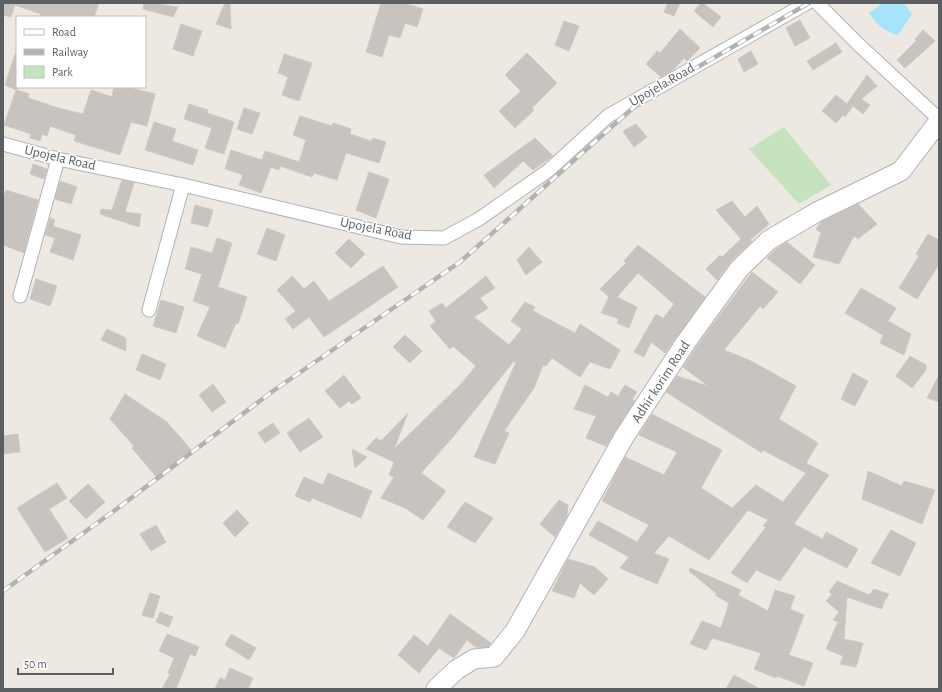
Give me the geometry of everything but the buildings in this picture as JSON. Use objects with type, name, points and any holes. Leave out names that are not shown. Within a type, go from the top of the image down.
[{"type":"main road","name":"Adhir korim Road","points":[[436,689],[456,670],[474,659],[494,657],[515,631],[624,437],[686,342],[739,268],[769,240],[816,212],[901,171],[939,120]]},
{"type":"street","name":"Upojela Road","points":[[3,144],[58,159],[183,185],[401,237],[444,238],[479,219],[550,170],[608,116],[808,3]]},
{"type":"street","points":[[817,3],[859,45],[939,120]]},
{"type":"street","points":[[20,296],[58,159]]},
{"type":"street","points":[[149,310],[183,185]]},
{"type":"green space","points":[[784,127],[831,185],[799,204],[749,149]]},
{"type":"water","points":[[883,3],[904,3],[912,14],[898,35],[881,27],[869,13]]},
{"type":"railway","points":[[3,591],[118,508],[273,391],[460,262],[644,98],[809,3]]}]
